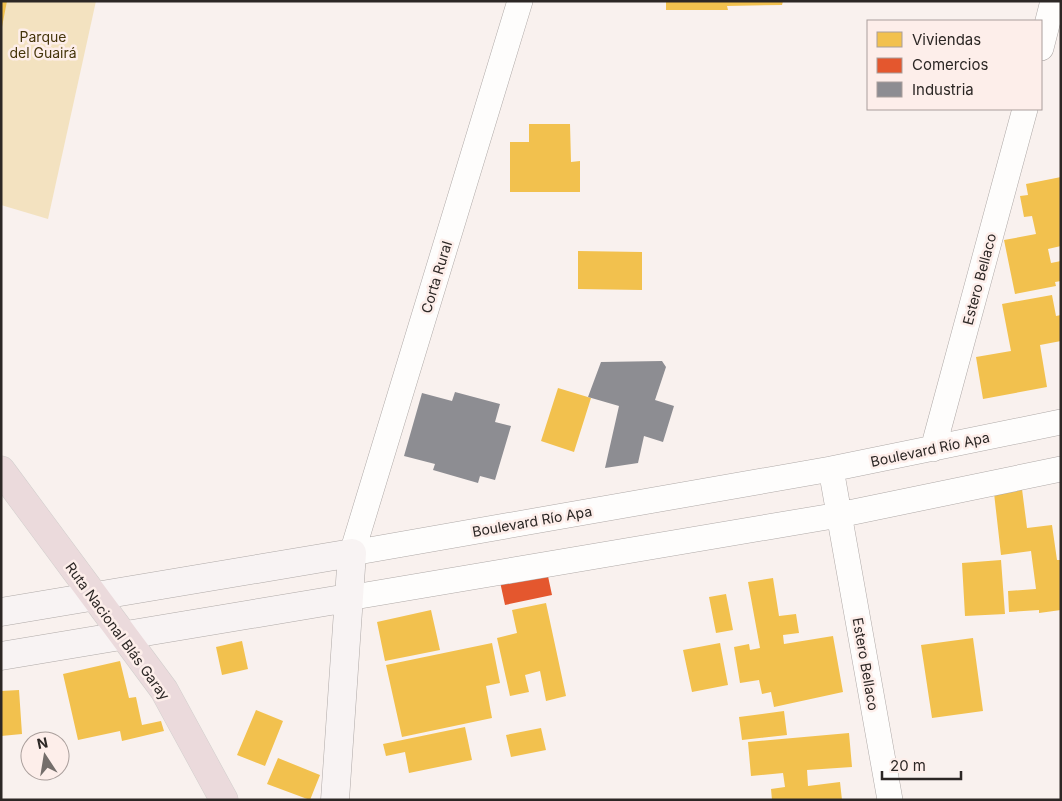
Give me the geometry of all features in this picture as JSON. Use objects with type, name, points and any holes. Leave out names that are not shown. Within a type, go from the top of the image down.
[{"type":"highway","name":"Ruta Nacional Blás Garay","points":[[1,470],[164,690],[224,800]]},
{"type":"main road","name":"Boulevard Río Apa","points":[[1,612],[352,552]]},
{"type":"main road","points":[[335,800],[352,552]]},
{"type":"main road","points":[[1,656],[348,598]]},
{"type":"street","name":"Corta Rural","points":[[352,552],[520,1]]},
{"type":"street","points":[[1042,44],[1053,1]]},
{"type":"street","name":"Estero Bellaco","points":[[934,449],[1024,110]]},
{"type":"street","name":"Boulevard Río Apa","points":[[352,552],[831,469],[1061,422]]},
{"type":"street","name":"Estero Bellaco","points":[[831,469],[890,800]]},
{"type":"street","points":[[348,598],[839,515],[1061,469]]},
{"type":"green space","name":"Parque del Guairá","points":[[1,1],[96,1],[48,219],[1,205]]},
{"type":"building: Viviendas","points":[[1,1],[7,1],[2,27],[1,26]]},
{"type":"building: Viviendas","points":[[666,1],[783,1],[782,5],[727,6],[728,10],[666,10]]},
{"type":"building: Viviendas","points":[[529,124],[570,124],[571,162],[580,161],[580,192],[510,192],[510,142],[529,142]]},
{"type":"building: Viviendas","points":[[1061,177],[1061,246],[1048,249],[1051,263],[1061,261],[1061,281],[1055,282],[1056,286],[1015,294],[1004,240],[1036,234],[1032,216],[1024,217],[1020,196],[1028,195],[1026,184]]},
{"type":"building: Viviendas","points":[[578,251],[642,252],[642,290],[578,289]]},
{"type":"building: Viviendas","points":[[1052,295],[1056,316],[1061,315],[1061,341],[1040,345],[1047,387],[983,399],[976,357],[1011,351],[1002,304]]},
{"type":"building: Viviendas","points":[[558,388],[591,398],[574,452],[541,441]]},
{"type":"building: Viviendas","points":[[1022,489],[1027,528],[1052,525],[1057,560],[1061,560],[1061,610],[1039,613],[1039,610],[1009,612],[1008,591],[1036,589],[1031,551],[1001,555],[994,493]]},
{"type":"building: Viviendas","points":[[1001,560],[1005,614],[965,616],[962,563]]},
{"type":"building: Viviendas","points":[[773,578],[779,616],[796,614],[799,633],[783,635],[784,644],[833,636],[843,692],[774,707],[771,692],[762,694],[759,680],[740,683],[734,647],[749,644],[750,650],[760,648],[748,582]]},
{"type":"building: Viviendas","points":[[726,594],[733,630],[716,633],[709,597]]},
{"type":"building: Viviendas","points":[[546,603],[566,696],[546,701],[540,671],[525,675],[529,692],[510,696],[497,638],[517,633],[512,610]]},
{"type":"building: Viviendas","points":[[431,610],[440,650],[385,661],[377,622]]},
{"type":"building: Viviendas","points":[[973,638],[983,711],[932,718],[921,645]]},
{"type":"building: Viviendas","points":[[242,641],[248,669],[222,675],[216,647]]},
{"type":"building: Viviendas","points":[[492,643],[500,683],[486,686],[492,718],[402,737],[386,665]]},
{"type":"building: Viviendas","points":[[720,643],[728,685],[692,692],[683,650]]},
{"type":"building: Viviendas","points":[[120,661],[129,698],[136,697],[142,725],[161,721],[164,731],[122,741],[120,731],[78,740],[63,674]]},
{"type":"building: Viviendas","points":[[19,690],[22,731],[20,731],[20,734],[1,736],[1,691]]},
{"type":"building: Viviendas","points":[[256,710],[283,721],[265,766],[237,755]]},
{"type":"building: Viviendas","points":[[784,711],[787,735],[742,740],[739,717]]},
{"type":"building: Viviendas","points":[[465,727],[472,760],[409,773],[405,752],[386,756],[383,744]]},
{"type":"building: Viviendas","points":[[541,728],[546,750],[511,757],[506,735]]},
{"type":"building: Viviendas","points":[[849,733],[852,767],[807,770],[808,786],[840,782],[842,800],[772,800],[771,789],[785,787],[783,773],[751,776],[748,742]]},
{"type":"building: Viviendas","points":[[278,758],[320,775],[310,800],[267,784]]},
{"type":"building: Comercios","points":[[546,567],[552,595],[505,605],[499,577]]},
{"type":"building: Industria","points":[[662,361],[666,367],[655,400],[674,406],[663,442],[644,436],[638,463],[605,468],[619,406],[588,397],[601,362]]},
{"type":"building: Industria","points":[[455,392],[500,404],[495,422],[511,426],[495,480],[480,476],[478,483],[433,470],[435,464],[404,456],[422,393],[452,401]]}]
